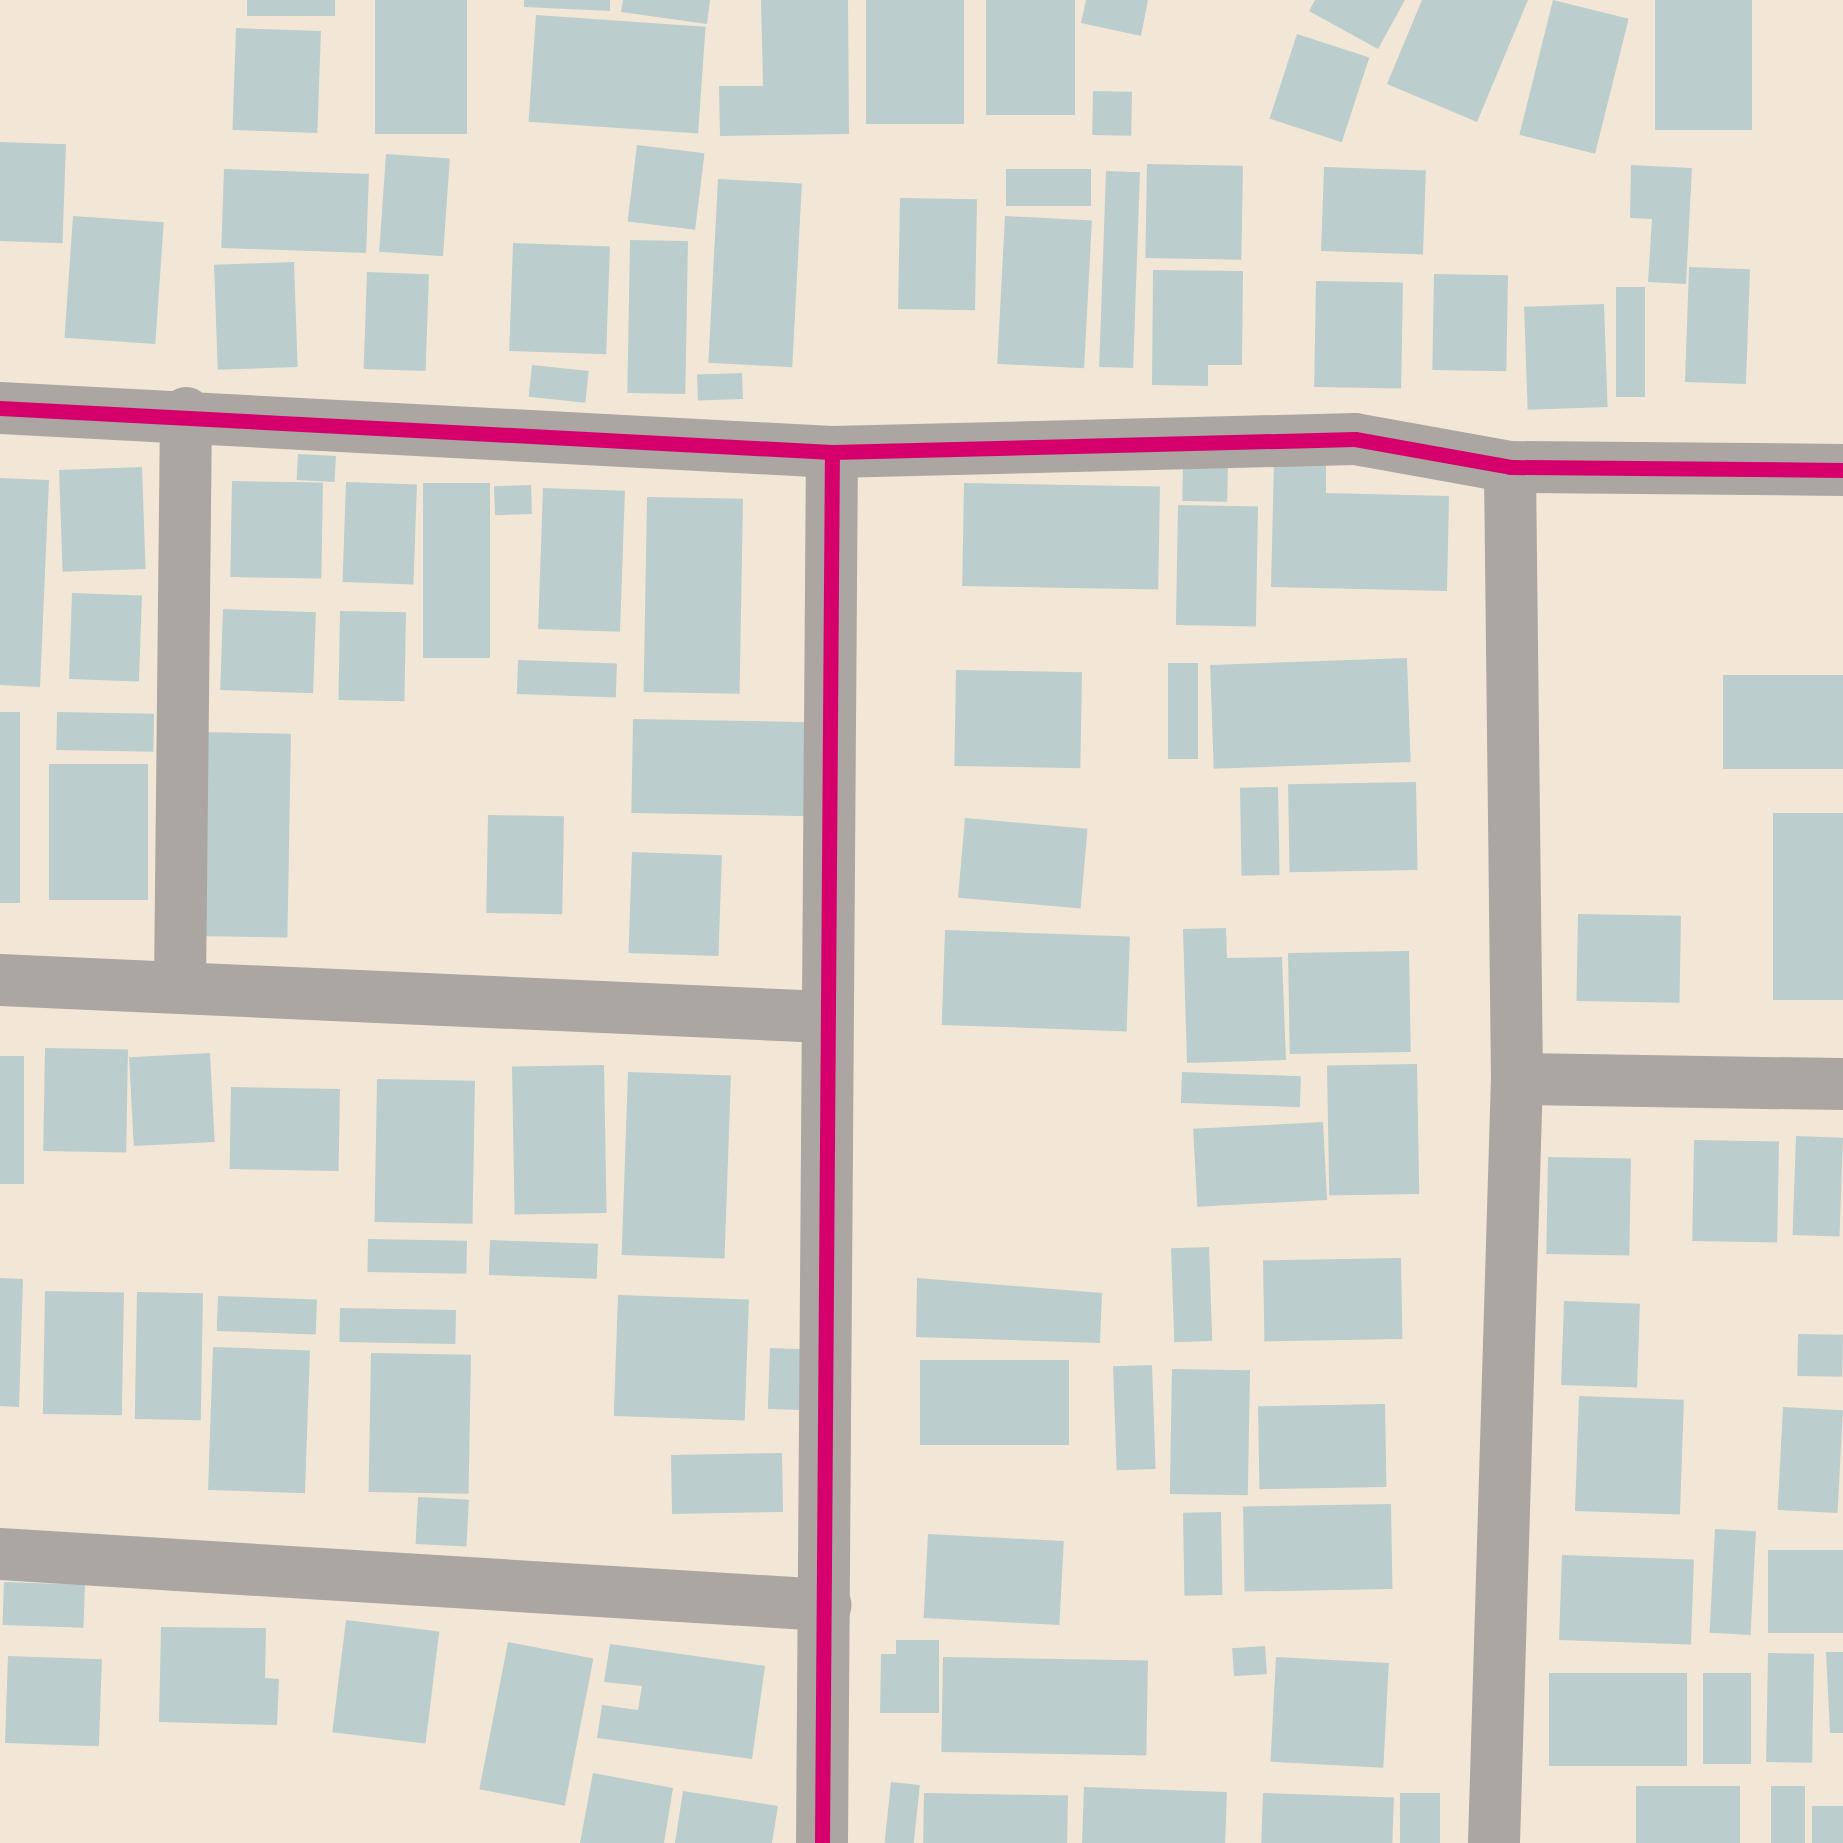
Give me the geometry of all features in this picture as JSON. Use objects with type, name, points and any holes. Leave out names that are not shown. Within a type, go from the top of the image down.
[{"type":"street","points":[[0,408],[186,414],[832,452],[1355,439],[1510,468],[1843,470]]},
{"type":"street","points":[[180,986],[186,414]]},
{"type":"street","points":[[822,1843],[824,1017],[832,452]]},
{"type":"street","points":[[1494,1843],[1516,1078],[1510,468]]},
{"type":"street","points":[[0,980],[824,1017]]},
{"type":"street","points":[[1516,1078],[1843,1084]]},
{"type":"street","points":[[0,1554],[824,1606]]},
{"type":"building","points":[[247,0],[335,0],[335,16],[247,16]]},
{"type":"building","points":[[375,0],[467,0],[467,134],[375,134]]},
{"type":"building","points":[[524,0],[610,0],[610,11],[524,7]]},
{"type":"building","points":[[623,0],[710,0],[707,24],[621,12]]},
{"type":"building","points":[[761,0],[848,0],[849,134],[720,136],[719,86],[763,86]]},
{"type":"building","points":[[866,0],[964,0],[964,124],[866,124]]},
{"type":"building","points":[[986,0],[1075,0],[1075,115],[986,115]]},
{"type":"building","points":[[1086,0],[1148,0],[1141,36],[1081,23]]},
{"type":"building","points":[[1315,0],[1405,0],[1378,49],[1309,11]]},
{"type":"building","points":[[1422,0],[1528,0],[1477,122],[1387,84]]},
{"type":"building","points":[[1553,0],[1629,19],[1595,154],[1519,135]]},
{"type":"building","points":[[1655,0],[1752,0],[1752,130],[1655,130]]},
{"type":"building","points":[[536,15],[706,27],[698,134],[529,122]]},
{"type":"building","points":[[236,28],[321,31],[317,133],[232,130]]},
{"type":"building","points":[[1297,34],[1369,57],[1342,142],[1269,119]]},
{"type":"building","points":[[1093,91],[1132,92],[1131,136],[1092,135]]},
{"type":"building","points":[[0,142],[66,144],[63,243],[0,241]]},
{"type":"building","points":[[637,145],[704,153],[695,230],[628,221]]},
{"type":"building","points":[[386,154],[450,158],[443,256],[379,252]]},
{"type":"building","points":[[1147,164],[1243,166],[1241,260],[1145,258]]},
{"type":"building","points":[[1631,165],[1692,168],[1686,284],[1648,282],[1652,219],[1630,218]]},
{"type":"building","points":[[1324,167],[1426,171],[1423,255],[1321,251]]},
{"type":"building","points":[[224,169],[369,174],[366,253],[221,248]]},
{"type":"building","points":[[1006,169],[1091,169],[1091,206],[1006,206]]},
{"type":"building","points":[[1106,171],[1140,172],[1133,368],[1099,367]]},
{"type":"building","points":[[718,179],[802,183],[792,367],[708,363]]},
{"type":"building","points":[[900,198],[977,199],[975,310],[898,309]]},
{"type":"building","points":[[73,216],[164,222],[155,344],[64,338]]},
{"type":"building","points":[[1005,216],[1092,221],[1084,368],[997,364]]},
{"type":"building","points":[[630,240],[688,241],[685,394],[627,393]]},
{"type":"building","points":[[513,243],[610,246],[606,354],[509,351]]},
{"type":"building","points":[[294,262],[298,367],[218,370],[214,265]]},
{"type":"building","points":[[1689,267],[1750,269],[1746,384],[1685,382]]},
{"type":"building","points":[[1153,270],[1243,271],[1242,365],[1208,365],[1208,386],[1152,385]]},
{"type":"building","points":[[367,272],[429,274],[426,371],[364,369]]},
{"type":"building","points":[[1434,274],[1508,275],[1506,371],[1432,370]]},
{"type":"building","points":[[1316,281],[1403,283],[1401,389],[1314,387]]},
{"type":"building","points":[[1616,287],[1645,287],[1645,397],[1616,397]]},
{"type":"building","points":[[1604,304],[1608,407],[1528,410],[1524,307]]},
{"type":"building","points":[[532,365],[589,371],[585,403],[529,397]]},
{"type":"building","points":[[742,373],[743,399],[698,401],[697,375]]},
{"type":"building","points":[[298,454],[336,456],[335,482],[297,480]]},
{"type":"building","points":[[1183,459],[1228,460],[1227,502],[1182,501]]},
{"type":"building","points":[[1274,462],[1326,463],[1326,493],[1449,496],[1447,591],[1271,587]]},
{"type":"building","points":[[142,467],[146,569],[63,572],[59,470]]},
{"type":"building","points":[[0,478],[49,480],[40,687],[0,685]]},
{"type":"building","points":[[232,481],[323,483],[321,579],[230,577]]},
{"type":"building","points":[[346,482],[417,484],[413,584],[343,582]]},
{"type":"building","points":[[423,483],[490,483],[490,658],[423,658]]},
{"type":"building","points":[[964,483],[1160,486],[1158,589],[962,586]]},
{"type":"building","points":[[531,485],[532,514],[495,515],[494,486]]},
{"type":"building","points":[[543,488],[625,491],[620,632],[538,629]]},
{"type":"building","points":[[647,497],[743,499],[740,694],[644,692]]},
{"type":"building","points":[[1178,505],[1258,506],[1256,626],[1176,625]]},
{"type":"building","points":[[72,593],[142,595],[139,681],[69,679]]},
{"type":"building","points":[[223,609],[316,612],[313,693],[220,690]]},
{"type":"building","points":[[340,611],[406,612],[404,701],[338,700]]},
{"type":"building","points":[[1407,658],[1411,762],[1214,769],[1210,665]]},
{"type":"building","points":[[518,660],[617,663],[616,697],[517,694]]},
{"type":"building","points":[[1168,663],[1198,663],[1198,759],[1168,759]]},
{"type":"building","points":[[956,670],[1082,672],[1080,768],[954,766]]},
{"type":"building","points":[[1723,675],[1843,675],[1843,769],[1723,769]]},
{"type":"building","points":[[0,712],[20,712],[20,903],[0,903]]},
{"type":"building","points":[[57,712],[154,714],[153,752],[56,750]]},
{"type":"building","points":[[633,719],[813,722],[811,816],[631,813]]},
{"type":"building","points":[[197,732],[291,734],[287,938],[193,936]]},
{"type":"building","points":[[49,764],[148,764],[148,900],[49,900]]},
{"type":"building","points":[[1416,782],[1418,870],[1290,872],[1288,784]]},
{"type":"building","points":[[1278,787],[1280,875],[1242,876],[1240,788]]},
{"type":"building","points":[[1773,813],[1843,813],[1843,1000],[1773,1000]]},
{"type":"building","points":[[488,815],[564,816],[562,914],[486,913]]},
{"type":"building","points":[[965,818],[1088,829],[1081,908],[958,898]]},
{"type":"building","points":[[632,852],[722,855],[718,956],[628,953]]},
{"type":"building","points":[[1578,914],[1681,916],[1679,1003],[1576,1001]]},
{"type":"building","points":[[1226,928],[1227,958],[1282,957],[1286,1060],[1187,1063],[1183,929]]},
{"type":"building","points":[[945,930],[1130,936],[1127,1031],[942,1025]]},
{"type":"building","points":[[1409,951],[1411,1052],[1290,1054],[1288,953]]},
{"type":"building","points":[[45,1048],[128,1049],[126,1152],[43,1151]]},
{"type":"building","points":[[210,1053],[215,1142],[134,1146],[129,1057]]},
{"type":"building","points":[[0,1056],[24,1056],[24,1184],[0,1184]]},
{"type":"building","points":[[1417,1064],[1419,1194],[1329,1196],[1327,1066]]},
{"type":"building","points":[[604,1065],[607,1213],[515,1215],[512,1067]]},
{"type":"building","points":[[628,1072],[731,1076],[725,1258],[622,1255]]},
{"type":"building","points":[[1182,1072],[1301,1076],[1300,1107],[1181,1103]]},
{"type":"building","points":[[377,1079],[475,1081],[472,1224],[375,1222]]},
{"type":"building","points":[[231,1087],[340,1089],[339,1171],[230,1169]]},
{"type":"building","points":[[1323,1122],[1327,1200],[1197,1207],[1193,1129]]},
{"type":"building","points":[[1796,1136],[1843,1138],[1840,1237],[1793,1235]]},
{"type":"building","points":[[1694,1140],[1779,1141],[1777,1242],[1692,1241]]},
{"type":"building","points":[[1548,1157],[1631,1158],[1629,1255],[1546,1254]]},
{"type":"building","points":[[368,1239],[467,1241],[466,1274],[367,1272]]},
{"type":"building","points":[[490,1240],[598,1244],[597,1279],[489,1275]]},
{"type":"building","points":[[1209,1247],[1212,1341],[1174,1342],[1171,1248]]},
{"type":"building","points":[[1401,1258],[1402,1339],[1264,1341],[1263,1260]]},
{"type":"building","points":[[0,1278],[23,1279],[19,1407],[0,1406]]},
{"type":"building","points":[[917,1278],[1102,1293],[1100,1343],[916,1337]]},
{"type":"building","points":[[45,1291],[124,1292],[122,1415],[43,1414]]},
{"type":"building","points":[[137,1292],[203,1293],[201,1420],[135,1419]]},
{"type":"building","points":[[618,1295],[749,1300],[745,1420],[614,1416]]},
{"type":"building","points":[[218,1296],[317,1299],[316,1334],[217,1331]]},
{"type":"building","points":[[1564,1301],[1640,1304],[1637,1388],[1561,1385]]},
{"type":"building","points":[[340,1308],[456,1310],[455,1344],[339,1342]]},
{"type":"building","points":[[1798,1334],[1843,1335],[1842,1377],[1797,1376]]},
{"type":"building","points":[[213,1347],[310,1350],[305,1493],[208,1490]]},
{"type":"building","points":[[770,1348],[817,1350],[815,1411],[768,1409]]},
{"type":"building","points":[[371,1353],[471,1355],[469,1494],[369,1492]]},
{"type":"building","points":[[920,1360],[1069,1360],[1069,1445],[920,1445]]},
{"type":"building","points":[[1152,1365],[1156,1469],[1117,1470],[1113,1366]]},
{"type":"building","points":[[1172,1369],[1250,1370],[1248,1495],[1170,1494]]},
{"type":"building","points":[[1579,1396],[1684,1400],[1680,1515],[1575,1511]]},
{"type":"building","points":[[1385,1404],[1386,1487],[1259,1489],[1258,1406]]},
{"type":"building","points":[[1783,1407],[1843,1410],[1838,1513],[1778,1510]]},
{"type":"building","points":[[782,1453],[783,1512],[672,1514],[671,1455]]},
{"type":"building","points":[[418,1497],[469,1500],[466,1547],[416,1544]]},
{"type":"building","points":[[1391,1504],[1392,1589],[1245,1592],[1243,1507]]},
{"type":"building","points":[[1221,1512],[1222,1595],[1184,1596],[1183,1513]]},
{"type":"building","points":[[1715,1529],[1756,1531],[1751,1635],[1710,1633]]},
{"type":"building","points":[[928,1534],[1064,1541],[1059,1625],[924,1618]]},
{"type":"building","points":[[1768,1550],[1843,1550],[1843,1633],[1768,1633]]},
{"type":"building","points":[[1562,1555],[1694,1560],[1691,1645],[1559,1640]]},
{"type":"building","points":[[4,1582],[85,1585],[83,1628],[2,1625]]},
{"type":"building","points":[[346,1620],[439,1631],[426,1744],[332,1732]]},
{"type":"building","points":[[161,1627],[266,1628],[265,1678],[279,1679],[277,1725],[159,1722]]},
{"type":"building","points":[[896,1640],[939,1640],[939,1713],[880,1713],[881,1654],[896,1654]]},
{"type":"building","points":[[508,1642],[593,1659],[565,1806],[479,1789]]},
{"type":"building","points":[[610,1644],[765,1666],[752,1759],[597,1738],[602,1705],[638,1710],[642,1686],[604,1682]]},
{"type":"building","points":[[1265,1646],[1267,1674],[1234,1676],[1232,1648]]},
{"type":"building","points":[[1826,1652],[1843,1652],[1843,1733],[1830,1733]]},
{"type":"building","points":[[1768,1653],[1814,1654],[1812,1763],[1766,1762]]},
{"type":"building","points":[[8,1656],[102,1659],[99,1746],[5,1743]]},
{"type":"building","points":[[943,1657],[1148,1661],[1146,1756],[941,1752]]},
{"type":"building","points":[[1276,1657],[1389,1663],[1383,1768],[1271,1762]]},
{"type":"building","points":[[1549,1673],[1687,1673],[1687,1766],[1549,1766]]},
{"type":"building","points":[[1703,1673],[1751,1673],[1751,1764],[1703,1764]]},
{"type":"building","points":[[593,1773],[673,1788],[664,1843],[580,1843]]},
{"type":"building","points":[[891,1782],[920,1785],[914,1843],[885,1843]]},
{"type":"building","points":[[1636,1786],[1740,1786],[1740,1843],[1636,1843]]},
{"type":"building","points":[[1771,1786],[1805,1786],[1805,1843],[1771,1843]]},
{"type":"building","points":[[1084,1787],[1227,1792],[1225,1843],[1082,1843]]},
{"type":"building","points":[[683,1791],[778,1806],[772,1843],[675,1843]]},
{"type":"building","points":[[924,1793],[1068,1796],[1067,1843],[923,1843]]},
{"type":"building","points":[[1263,1793],[1394,1798],[1392,1843],[1261,1843]]},
{"type":"building","points":[[1400,1793],[1440,1793],[1440,1843],[1400,1843]]},
{"type":"building","points":[[1812,1806],[1843,1806],[1843,1843],[1812,1843]]},
{"type":"cycle path","points":[[0,408],[832,452],[1355,439],[1510,467],[1843,470]]},
{"type":"cycle path","points":[[822,1843],[832,452]]}]
